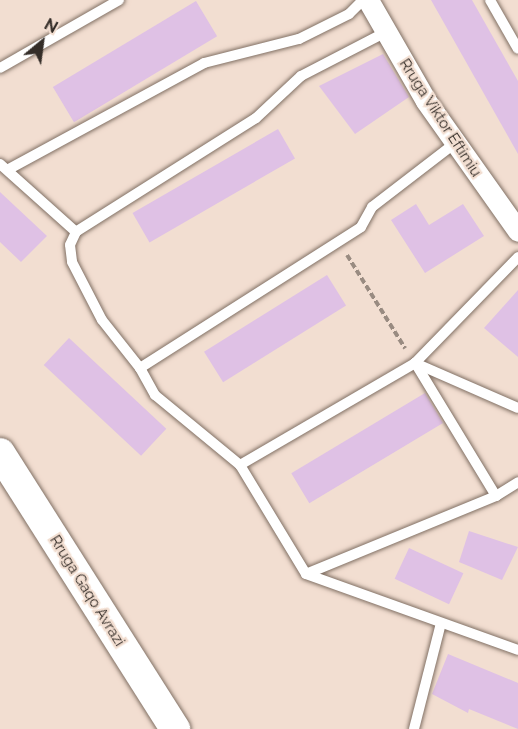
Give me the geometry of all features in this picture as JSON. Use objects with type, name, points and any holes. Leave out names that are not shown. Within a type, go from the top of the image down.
[{"type":"main road","name":"Rruga Gaqo Avrazi","points":[[0,453],[175,729]]},
{"type":"street","name":"Rruga Viktor Eftimiu","points":[[368,0],[455,143],[518,231]]},
{"type":"lane","points":[[0,68],[119,0]]},
{"type":"lane","points":[[76,232],[5,166],[204,63],[298,39],[348,14],[363,0]]},
{"type":"lane","points":[[490,0],[518,49]]},
{"type":"lane","points":[[386,32],[301,76],[256,118],[76,232],[70,245],[72,262],[102,320],[140,368],[155,395],[240,465],[306,574],[518,650]]},
{"type":"lane","points":[[140,368],[339,238],[361,227],[372,207],[455,143]]},
{"type":"lane","points":[[240,465],[415,363],[518,257]]},
{"type":"lane","points":[[415,363],[518,408]]},
{"type":"lane","points":[[415,363],[496,496]]},
{"type":"lane","points":[[306,574],[496,496],[518,482]]},
{"type":"lane","points":[[414,729],[441,623]]},
{"type":"path","points":[[339,238],[415,363]]},
{"type":"building","points":[[431,0],[472,0],[518,81],[518,154]]},
{"type":"building","points":[[196,1],[217,36],[74,122],[53,87]]},
{"type":"building","points":[[383,54],[409,97],[355,134],[319,86]]},
{"type":"building","points":[[278,129],[295,158],[150,242],[133,213]]},
{"type":"building","points":[[0,192],[47,236],[21,262],[0,242]]},
{"type":"building","points":[[416,204],[429,225],[463,204],[484,236],[425,273],[391,220]]},
{"type":"building","points":[[327,275],[346,306],[223,382],[204,352]]},
{"type":"building","points":[[518,290],[518,357],[484,328]]},
{"type":"building","points":[[69,338],[166,429],[141,456],[44,365]]},
{"type":"building","points":[[425,393],[443,423],[309,503],[291,473]]},
{"type":"building","points":[[469,531],[518,547],[502,580],[459,562]]},
{"type":"building","points":[[409,548],[463,573],[449,604],[395,579]]},
{"type":"building","points":[[448,654],[518,683],[518,729],[469,709],[468,713],[432,694]]}]
